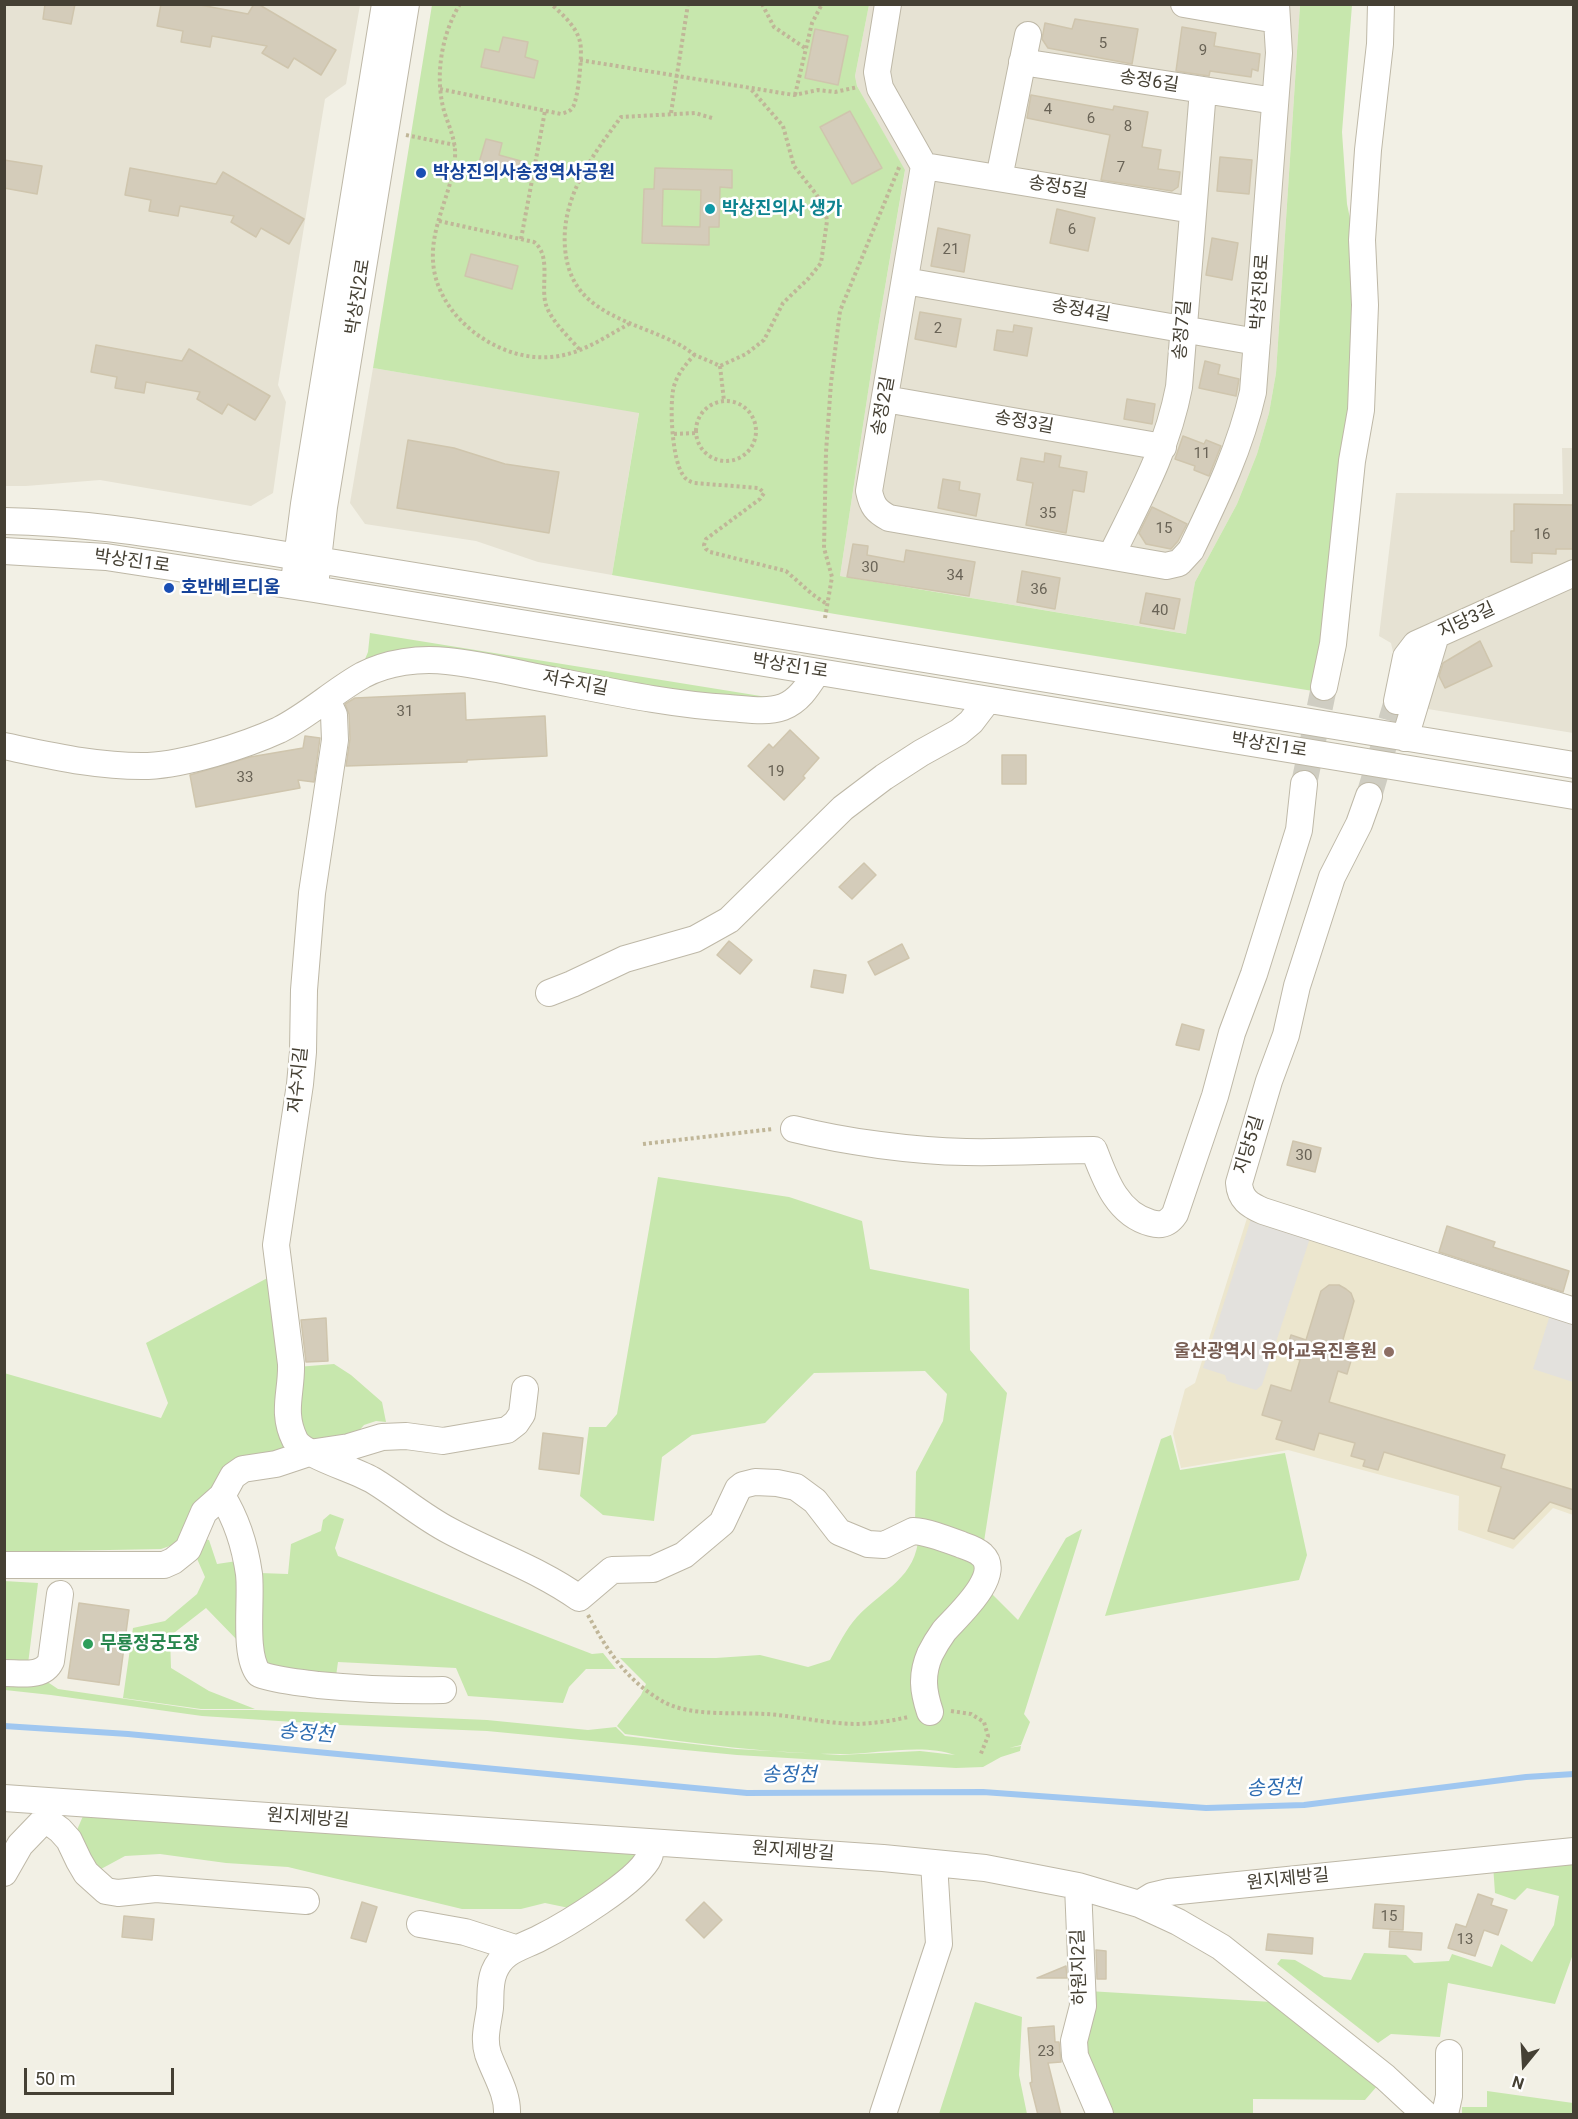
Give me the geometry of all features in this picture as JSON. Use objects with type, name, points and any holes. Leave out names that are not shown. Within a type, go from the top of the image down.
[{"type":"street","name":"박상진2로","points":[[308,558],[304,504],[385,4]]},
{"type":"street","name":"박상진2로","points":[[304,588],[308,558],[324,507],[406,4]]},
{"type":"street","points":[[888,4],[877,72],[880,88],[913,163]]},
{"type":"street","points":[[1184,4],[1277,12]]},
{"type":"street","points":[[1324,687],[1333,644],[1352,461],[1361,410],[1365,305],[1362,240],[1368,150],[1380,44],[1381,4]]},
{"type":"street","name":"박상진8로","points":[[1179,563],[1191,550],[1221,489],[1245,426],[1253,392],[1279,53],[1277,12]]},
{"type":"street","points":[[999,178],[1028,35]]},
{"type":"street","name":"송정6길","points":[[1022,62],[1275,101]]},
{"type":"street","name":"송정7길","points":[[1111,556],[1163,447],[1173,417],[1179,387],[1203,90]]},
{"type":"street","name":"송정5길","points":[[913,163],[1193,210]]},
{"type":"street","name":"송정2길","points":[[913,163],[904,281],[869,491],[871,504],[879,513],[889,518],[1166,566],[1179,563]]},
{"type":"street","name":"송정4길","points":[[904,281],[1257,342]]},
{"type":"street","name":"송정3길","points":[[885,399],[1163,447]]},
{"type":"street","name":"박상진1로","points":[[4,521],[39,521],[110,527],[1574,765]]},
{"type":"street","name":"박상진1로","points":[[4,550],[106,557],[304,588],[1574,796]]},
{"type":"street","name":"지당3길","points":[[1397,701],[1406,657],[1416,644],[1574,573]]},
{"type":"street","points":[[1405,738],[1436,635]]},
{"type":"street","name":"저수지길","points":[[4,746],[87,762],[150,766],[193,758],[234,747],[279,730],[363,676],[387,665],[412,661],[444,661],[481,665],[650,699],[763,711],[784,707],[794,701],[817,672]]},
{"type":"street","name":"저수지길","points":[[309,1453],[300,1448],[295,1440],[286,1413],[291,1364],[276,1245],[300,1084],[304,990],[312,893],[335,740],[334,715],[327,700]]},
{"type":"street","points":[[549,993],[625,959],[695,939],[729,920],[843,808],[884,777],[959,732],[979,713],[987,701]]},
{"type":"street","points":[[794,1129],[834,1138],[935,1150],[1015,1152],[1094,1150],[1106,1180],[1123,1206],[1140,1219],[1159,1224],[1166,1223],[1175,1214],[1215,1096],[1232,1033],[1254,974],[1299,830],[1304,784]]},
{"type":"street","name":"지당5길","points":[[1369,796],[1359,824],[1332,877],[1297,986],[1282,1050],[1269,1082],[1239,1183],[1241,1195],[1252,1206],[1263,1211],[1574,1311]]},
{"type":"street","points":[[4,1565],[164,1565],[188,1549],[204,1512],[222,1496],[233,1476],[243,1469],[276,1464],[309,1453],[349,1447],[382,1437],[406,1436],[443,1441],[507,1430],[522,1414],[525,1389]]},
{"type":"street","points":[[309,1453],[373,1480],[427,1519],[489,1552],[559,1584],[579,1598],[612,1570],[653,1569],[684,1555],[722,1523],[734,1494],[744,1485],[755,1482],[789,1485],[805,1492],[839,1532],[868,1544],[884,1545],[909,1532],[919,1531],[971,1548],[985,1558],[987,1573],[980,1590],[944,1631],[929,1656],[923,1689],[930,1712]]},
{"type":"street","points":[[222,1496],[234,1516],[246,1553],[249,1577],[251,1661],[259,1674],[300,1683],[344,1688],[443,1690]]},
{"type":"street","points":[[4,1673],[31,1673],[47,1668],[51,1661],[60,1594]]},
{"type":"street","name":"원지제방길","points":[[4,1798],[46,1810],[883,1858],[985,1868],[1078,1886],[1138,1904],[1152,1896],[1169,1892],[1574,1851]]},
{"type":"street","points":[[4,1873],[20,1845],[46,1810],[69,1840],[86,1873],[106,1891],[118,1893],[156,1889],[306,1901]]},
{"type":"street","points":[[507,2115],[500,2080],[488,2052],[485,2034],[494,1973],[502,1958],[515,1948],[538,1939],[604,1899],[642,1867],[649,1857],[651,1843]]},
{"type":"street","points":[[884,2115],[939,1944],[934,1863]]},
{"type":"street","name":"하원지2길","points":[[1078,1886],[1083,2006],[1073,2047],[1100,2115]]},
{"type":"street","points":[[1138,1904],[1178,1922],[1221,1947],[1385,2077],[1425,2115]]},
{"type":"street","points":[[420,1924],[465,1932],[515,1948]]},
{"type":"street","points":[[1445,2115],[1449,2096],[1449,2053]]},
{"type":"path","points":[[460,4],[447,31],[441,66],[440,89],[455,145],[453,172],[432,252],[434,271],[450,307],[466,327],[490,343],[529,356],[549,357],[580,350],[630,323]]},
{"type":"path","points":[[440,89],[561,114],[571,111],[575,105],[580,42],[574,28],[551,4]]},
{"type":"path","points":[[671,113],[688,4]]},
{"type":"path","points":[[762,4],[774,27],[805,48]]},
{"type":"path","points":[[795,95],[812,23],[822,4]]},
{"type":"path","points":[[580,60],[795,95],[818,90],[835,93],[865,85]]},
{"type":"path","points":[[712,118],[695,113],[621,117],[580,178],[569,205],[564,236],[566,262],[576,286],[594,303],[720,366],[746,354],[764,339],[783,303],[821,263],[827,221],[825,208],[794,166],[783,126],[750,88]]},
{"type":"path","points":[[521,239],[545,111]]},
{"type":"path","points":[[403,134],[455,145]]},
{"type":"path","points":[[825,618],[832,577],[824,548],[826,452],[831,383],[840,311],[913,163]]},
{"type":"path","points":[[439,221],[534,242],[539,246],[544,260],[544,292],[548,311],[580,350]]},
{"type":"path","points":[[694,354],[681,370],[674,387],[670,408],[676,455],[681,473],[688,481],[759,488],[764,493],[760,499],[706,538],[704,545],[706,549],[710,552],[786,571],[804,588],[828,605]]},
{"type":"path","points":[[720,366],[724,401]]},
{"type":"path","points":[[724,401],[742,406],[749,412],[756,429],[752,447],[737,459],[719,460],[710,457],[698,442],[696,433],[700,415],[715,403],[724,401]]},
{"type":"path","points":[[674,434],[696,433]]},
{"type":"path","points":[[643,1144],[780,1128],[794,1129]]},
{"type":"path","points":[[579,1598],[613,1658],[663,1702],[676,1707],[716,1713],[766,1714],[857,1724],[881,1722],[930,1712],[971,1714],[984,1722],[988,1736],[980,1756]]},
{"type":"shaded area","points":[[5,5],[360,5],[346,84],[325,99],[278,385],[286,402],[273,493],[251,506],[100,480],[5,486]]},
{"type":"shaded area","points":[[869,5],[1300,5],[1276,373],[1269,413],[1257,454],[1237,504],[1195,582],[1187,634],[840,576],[876,340],[905,171],[857,86],[855,76]]},
{"type":"shaded area","points":[[373,368],[639,412],[612,575],[538,562],[476,541],[365,524],[350,503]]},
{"type":"shaded area","points":[[1562,448],[1573,448],[1573,733],[1422,708],[1396,665],[1391,643],[1379,636],[1396,493],[1563,494]]},
{"type":"shaded area","name":"울산광역시 유아교육진흥원","points":[[1248,1215],[1573,1322],[1573,1515],[1553,1508],[1513,1549],[1458,1530],[1459,1496],[1288,1450],[1181,1468],[1173,1433],[1185,1389],[1195,1383]]},
{"type":"shaded area","points":[[1251,1219],[1310,1238],[1262,1385],[1256,1390],[1227,1381],[1225,1375],[1203,1368]]},
{"type":"shaded area","points":[[1550,1315],[1573,1323],[1573,1382],[1533,1369]]},
{"type":"green space","points":[[432,5],[869,5],[855,76],[857,86],[905,170],[840,576],[1186,634],[1195,582],[1237,504],[1257,454],[1269,413],[1276,373],[1300,5],[1352,5],[1342,132],[1347,204],[1358,257],[1355,406],[1327,619],[1313,691],[835,614],[612,575],[639,413],[373,368]]},
{"type":"green space","points":[[370,633],[773,698],[772,701],[363,664],[368,652]]},
{"type":"green space","points":[[658,1177],[789,1197],[862,1221],[870,1269],[969,1289],[970,1350],[1007,1393],[983,1548],[915,1524],[916,1472],[943,1421],[947,1394],[925,1371],[814,1373],[765,1423],[692,1435],[662,1457],[654,1521],[603,1515],[580,1496],[589,1427],[606,1427],[617,1414]]},
{"type":"green space","points":[[273,1275],[295,1450],[258,1459],[241,1466],[231,1476],[205,1514],[185,1536],[161,1549],[5,1552],[4,1373],[161,1418],[168,1403],[146,1343]]},
{"type":"green space","points":[[334,1364],[351,1375],[382,1402],[386,1422],[376,1421],[364,1425],[356,1434],[302,1443],[297,1367]]},
{"type":"green space","points":[[1171,1435],[1180,1470],[1285,1453],[1307,1555],[1299,1580],[1105,1616],[1161,1439]]},
{"type":"green space","points":[[330,1514],[344,1519],[335,1548],[338,1556],[592,1654],[603,1653],[616,1669],[586,1669],[569,1687],[563,1703],[468,1696],[456,1668],[338,1662],[335,1683],[258,1664],[260,1573],[288,1574],[291,1544],[321,1531],[323,1520]]},
{"type":"green space","points":[[1082,1529],[1024,1714],[1030,1722],[1021,1745],[1009,1748],[1021,1746],[1020,1751],[1001,1757],[983,1767],[956,1768],[737,1755],[487,1731],[202,1716],[5,1690],[4,1681],[46,1681],[58,1689],[201,1710],[256,1710],[487,1720],[588,1730],[616,1727],[625,1736],[736,1749],[776,1751],[625,1734],[617,1726],[641,1695],[646,1684],[620,1658],[716,1658],[760,1655],[808,1667],[830,1660],[857,1617],[897,1582],[905,1572],[917,1549],[919,1534],[969,1552],[986,1588],[1018,1620],[1066,1538]],"holes":[[[914,1749],[955,1755],[920,1751],[840,1755],[814,1754],[854,1754]]]},
{"type":"green space","points":[[203,1539],[209,1540],[217,1564],[237,1561],[240,1643],[206,1608],[170,1636],[171,1668],[209,1691],[255,1709],[201,1709],[123,1698],[133,1628],[165,1621],[197,1594],[205,1577],[195,1554]]},
{"type":"green space","points":[[4,1581],[38,1583],[28,1664],[5,1663]]},
{"type":"green space","points":[[83,1816],[636,1854],[637,1862],[569,1908],[545,1903],[521,1909],[462,1909],[288,1867],[226,1863],[160,1854],[125,1856],[101,1869],[88,1864],[77,1830]]},
{"type":"green space","points":[[1573,1859],[1573,1954],[1555,2004],[1448,1983],[1440,2037],[1391,2034],[1378,2043],[1277,1964],[1281,1959],[1295,1960],[1324,1977],[1351,1980],[1364,1953],[1406,1955],[1414,1963],[1449,1961],[1452,1954],[1492,1967],[1501,1944],[1532,1962],[1554,1925],[1559,1896],[1527,1888],[1515,1900],[1495,1893],[1493,1865]]},
{"type":"green space","points":[[1088,1991],[1272,2002],[1378,2085],[1365,2100],[1253,2099],[1253,2114],[1105,2114],[1078,2050]]},
{"type":"green space","points":[[975,2002],[1022,2017],[1019,2075],[1027,2114],[939,2114]]},
{"type":"green space","points":[[1487,2091],[1573,2103],[1573,2114],[1462,2114],[1462,2107],[1487,2107]]},
{"type":"building","points":[[45,4],[75,4],[71,24],[43,19]]},
{"type":"building","points":[[161,4],[195,4],[248,14],[254,4],[258,4],[336,50],[321,75],[294,58],[288,68],[262,53],[267,46],[212,36],[210,47],[181,42],[183,31],[157,26]]},
{"type":"building","points":[[1075,19],[1138,29],[1132,64],[1048,48],[1042,39],[1045,23],[1072,29]]},
{"type":"building","points":[[1182,27],[1216,33],[1214,46],[1260,54],[1258,71],[1252,69],[1251,77],[1210,71],[1209,76],[1176,71]]},
{"type":"building","points":[[815,29],[848,36],[838,85],[805,78]]},
{"type":"building","points":[[503,37],[528,42],[525,57],[538,61],[534,78],[481,67],[485,49],[499,52]]},
{"type":"building","points":[[1031,95],[1113,110],[1114,106],[1148,112],[1142,147],[1161,150],[1158,169],[1180,172],[1178,187],[1172,191],[1101,180],[1110,135],[1027,118]]},
{"type":"building","name":"박상진의사 생가","points":[[850,111],[882,168],[852,184],[820,127]]},
{"type":"building","points":[[486,139],[502,143],[499,155],[521,161],[517,178],[494,172],[492,178],[476,173]]},
{"type":"building","points":[[1220,157],[1252,160],[1249,194],[1217,191]]},
{"type":"building","points":[[4,160],[42,166],[37,194],[4,188]]},
{"type":"building","points":[[130,168],[216,184],[223,172],[304,219],[289,244],[261,228],[256,237],[231,222],[234,216],[180,206],[178,216],[149,211],[151,200],[125,195]]},
{"type":"building","points":[[655,168],[732,170],[732,188],[720,187],[719,227],[709,227],[709,245],[642,243],[644,189],[654,189]],"holes":[[[663,189],[701,190],[700,227],[662,226]]]},
{"type":"building","points":[[1057,209],[1095,218],[1088,251],[1050,243]]},
{"type":"building","points":[[938,228],[970,235],[964,272],[931,266]]},
{"type":"building","points":[[1212,238],[1238,243],[1232,280],[1206,275]]},
{"type":"building","points":[[471,254],[518,266],[512,289],[465,276]]},
{"type":"building","points":[[920,312],[961,319],[956,347],[915,339]]},
{"type":"building","points":[[1014,325],[1032,328],[1027,356],[994,350],[997,330],[1013,332]]},
{"type":"building","points":[[96,345],[182,361],[189,349],[270,396],[255,420],[228,404],[222,414],[197,399],[200,392],[146,382],[144,393],[115,388],[117,377],[91,372]]},
{"type":"building","points":[[1205,361],[1220,365],[1218,374],[1239,379],[1236,396],[1199,388]]},
{"type":"building","points":[[1127,399],[1155,404],[1152,424],[1124,419]]},
{"type":"building","points":[[1183,436],[1204,444],[1206,440],[1221,446],[1209,476],[1194,470],[1195,466],[1175,459]]},
{"type":"building","points":[[408,440],[454,448],[505,464],[559,472],[549,533],[397,508]]},
{"type":"building","points":[[1045,453],[1061,456],[1059,467],[1087,472],[1084,492],[1073,490],[1066,533],[1026,525],[1033,483],[1017,480],[1021,458],[1044,462]]},
{"type":"building","points":[[943,479],[960,482],[959,490],[980,494],[976,516],[938,508]]},
{"type":"building","points":[[1514,504],[1574,505],[1573,549],[1556,549],[1556,554],[1532,553],[1532,563],[1511,562]]},
{"type":"building","points":[[1152,507],[1187,524],[1171,549],[1146,544],[1139,533]]},
{"type":"building","points":[[853,544],[868,546],[867,555],[904,562],[906,550],[975,562],[969,596],[847,577]]},
{"type":"building","points":[[1022,571],[1060,578],[1055,609],[1017,602]]},
{"type":"building","points":[[1146,593],[1180,599],[1174,629],[1140,623]]},
{"type":"building","points":[[1480,641],[1492,666],[1445,688],[1439,676],[1443,663]]},
{"type":"building","points":[[465,693],[466,720],[545,716],[547,756],[467,760],[467,762],[346,766],[350,739],[349,714],[345,704],[355,698]]},
{"type":"building","points":[[790,730],[819,758],[803,776],[805,778],[784,800],[748,766],[769,744],[773,748]]},
{"type":"building","points":[[305,736],[320,738],[314,782],[298,780],[300,788],[196,807],[190,775],[250,757],[303,748]]},
{"type":"building","points":[[1002,755],[1026,755],[1026,784],[1002,784]]},
{"type":"building","points":[[864,863],[876,875],[852,899],[839,887]]},
{"type":"building","points":[[729,941],[752,960],[740,974],[717,955]]},
{"type":"building","points":[[902,944],[909,958],[875,975],[868,962]]},
{"type":"building","points":[[814,970],[846,975],[843,993],[811,987]]},
{"type":"building","points":[[1182,1024],[1204,1030],[1199,1050],[1176,1045]]},
{"type":"building","points":[[1293,1141],[1321,1148],[1315,1172],[1287,1165]]},
{"type":"building","points":[[1447,1226],[1495,1242],[1493,1247],[1569,1271],[1563,1292],[1439,1252]]},
{"type":"building","points":[[1329,1285],[1339,1285],[1346,1289],[1351,1293],[1354,1301],[1340,1350],[1353,1354],[1347,1374],[1338,1371],[1329,1402],[1505,1455],[1501,1468],[1574,1490],[1574,1510],[1550,1502],[1514,1539],[1488,1531],[1501,1487],[1384,1452],[1378,1470],[1363,1466],[1365,1460],[1351,1456],[1355,1443],[1319,1433],[1314,1450],[1276,1439],[1282,1421],[1262,1415],[1271,1385],[1291,1391],[1300,1360],[1285,1355],[1291,1335],[1306,1340],[1321,1291]]},
{"type":"building","points":[[326,1318],[328,1361],[306,1362],[301,1320]]},
{"type":"building","points":[[543,1433],[583,1438],[579,1474],[539,1469]]},
{"type":"building","points":[[79,1603],[129,1610],[119,1685],[68,1678]]},
{"type":"building","points":[[1478,1894],[1493,1899],[1491,1905],[1507,1910],[1498,1935],[1484,1930],[1475,1956],[1448,1948],[1456,1924],[1466,1927]]},
{"type":"building","points":[[362,1902],[377,1907],[366,1942],[351,1938]]},
{"type":"building","points":[[704,1902],[722,1920],[704,1938],[686,1920]]},
{"type":"building","points":[[1375,1904],[1404,1906],[1403,1930],[1373,1928]]},
{"type":"building","points":[[124,1916],[154,1919],[152,1940],[122,1937]]},
{"type":"building","points":[[1390,1931],[1422,1933],[1421,1950],[1389,1947]]},
{"type":"building","points":[[1268,1934],[1313,1938],[1312,1954],[1266,1950]]},
{"type":"building","points":[[1096,1950],[1106,1951],[1106,1979],[1097,1979]]},
{"type":"building","points":[[1066,1966],[1067,1978],[1037,1978]]},
{"type":"building","points":[[1054,2026],[1055,2042],[1059,2042],[1061,2062],[1048,2063],[1061,2115],[1038,2115],[1030,2083],[1032,2082],[1028,2028]]},
{"type":"waterway","name":"송정천","points":[[4,1726],[128,1734],[747,1793],[983,1792],[1206,1808],[1304,1805],[1526,1777],[1574,1774]]},
{"type":"tunnel","points":[[1304,784],[1324,687]]},
{"type":"tunnel","points":[[1369,796],[1397,701]]},
{"type":"place","name":"박상진의사송정역사공원","points":[[421,173]]},
{"type":"place","name":"박상진의사 생가","points":[[710,209]]},
{"type":"place","name":"호반베르디움","points":[[169,588]]},
{"type":"place","name":"울산광역시 유아교육진흥원","points":[[1389,1352]]},
{"type":"place","name":"무룡정궁도장","points":[[88,1644]]}]
